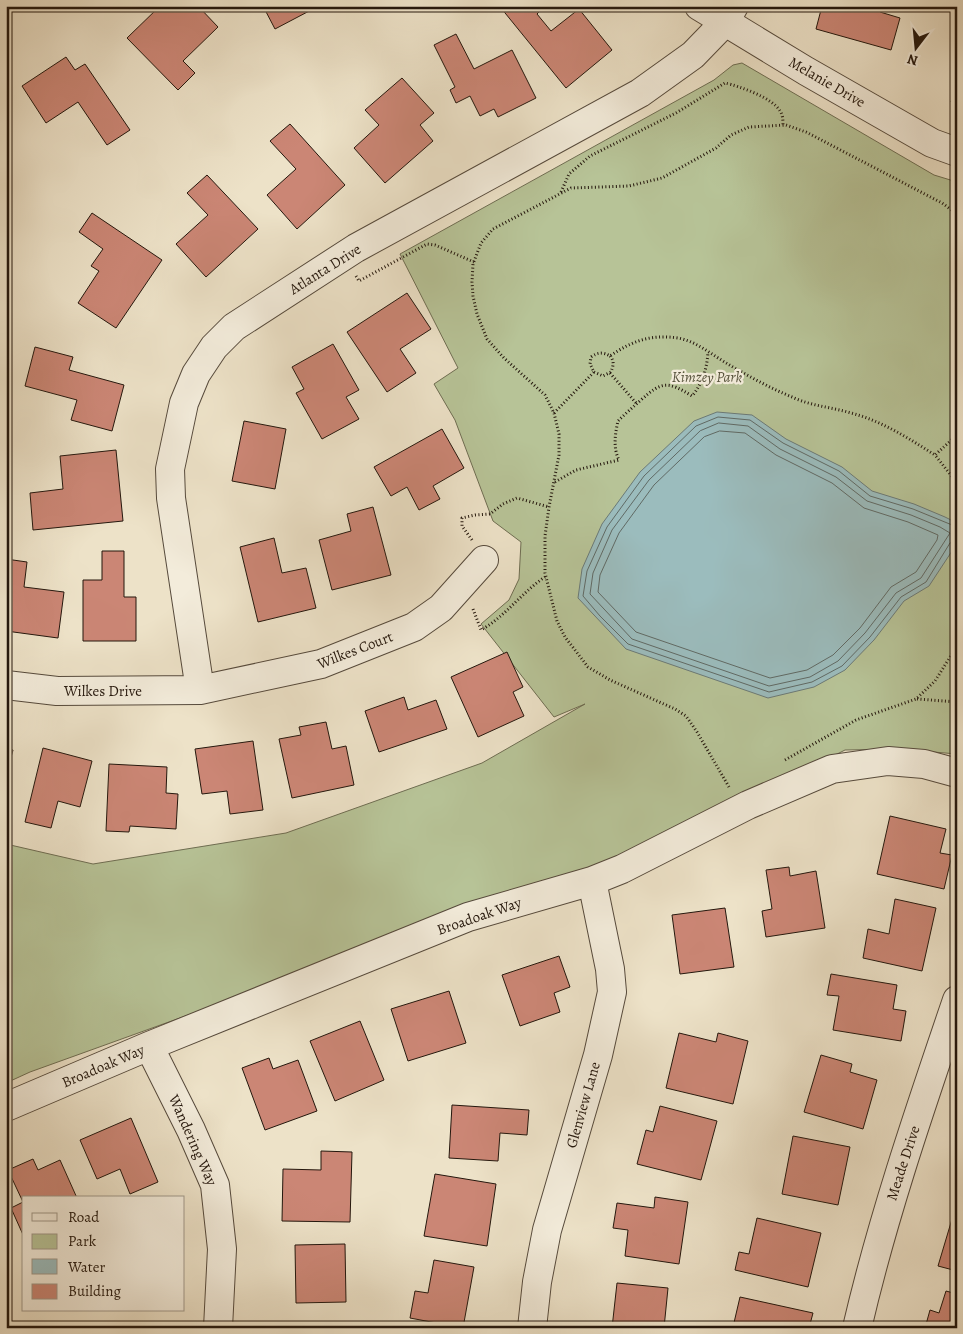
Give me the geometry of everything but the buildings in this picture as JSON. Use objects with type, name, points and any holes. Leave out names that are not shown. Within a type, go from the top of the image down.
[{"type":"street","name":"Melanie Drive","points":[[700,6],[729,14],[806,71],[924,138],[957,152]]},
{"type":"street","name":"Atlanta Drive","points":[[200,690],[171,498],[170,469],[184,403],[201,367],[214,347],[234,327],[345,255],[640,93],[693,55],[729,14]]},
{"type":"street","name":"Wilkes Court","points":[[200,690],[321,664],[414,626],[441,608],[484,560]]},
{"type":"street","name":"Wilkes Drive","points":[[6,684],[57,691],[200,690]]},
{"type":"street","name":"Broadoak Way","points":[[6,1107],[148,1046],[468,917],[592,881],[622,869],[748,804],[832,770],[888,760],[924,764],[957,773]]},
{"type":"street","name":"Glenview Lane","points":[[532,1328],[537,1282],[547,1230],[598,1055],[612,992],[610,970],[592,881]]},
{"type":"street","name":"Meade Drive","points":[[857,1328],[898,1173],[957,1000]]},
{"type":"street","name":"Wandering Way","points":[[148,1046],[191,1130],[215,1185],[222,1249],[218,1328]]},
{"type":"path","points":[[561,193],[569,174],[590,156],[676,113],[725,83],[734,85],[776,105],[782,113],[783,126]]},
{"type":"path","points":[[731,791],[686,716],[675,709],[610,680],[588,667],[565,637],[557,621],[546,577],[545,536],[559,455],[559,434],[554,413],[545,395],[504,358],[487,339],[477,314],[472,282],[474,262],[481,243],[493,229],[571,188],[629,186],[662,178],[716,148],[731,135],[749,127],[783,126],[806,132],[942,203],[957,214]]},
{"type":"path","points":[[345,255],[359,281],[426,244],[435,244],[474,262]]},
{"type":"path","points":[[610,356],[641,339],[679,338],[702,347],[729,365],[792,397],[816,406],[851,412],[892,428],[935,455],[957,483]]},
{"type":"path","points":[[554,482],[583,468],[619,460],[616,455],[615,444],[618,421],[655,388],[665,385],[674,386],[692,396],[704,378],[708,352]]},
{"type":"path","points":[[597,353],[604,353],[610,356],[613,360],[613,365],[610,373],[603,376],[594,372],[590,364],[591,357],[597,353]]},
{"type":"path","points":[[554,413],[594,372]]},
{"type":"path","points":[[610,373],[636,404]]},
{"type":"path","points":[[935,455],[957,435]]},
{"type":"path","points":[[484,560],[462,526],[462,518],[490,514],[503,504],[517,498],[549,507]]},
{"type":"path","points":[[463,583],[482,630],[494,623],[531,586],[546,577]]},
{"type":"path","points":[[916,699],[935,681],[957,646]]},
{"type":"path","points":[[780,762],[856,720],[916,699],[957,702]]},
{"type":"green space","name":"Kimzey Park","points":[[742,63],[934,175],[957,182],[957,754],[898,749],[845,750],[731,808],[674,840],[30,1072],[6,1083],[6,844],[93,864],[286,833],[482,763],[585,704],[554,717],[481,624],[509,600],[519,579],[521,542],[493,521],[455,420],[434,384],[458,368],[400,254],[714,80],[733,65]]},
{"type":"water","points":[[717,412],[752,415],[786,439],[842,467],[872,491],[914,504],[957,523],[954,548],[929,586],[904,601],[874,640],[845,670],[814,687],[768,698],[626,649],[578,598],[582,569],[602,524],[640,472],[694,421]]}]
